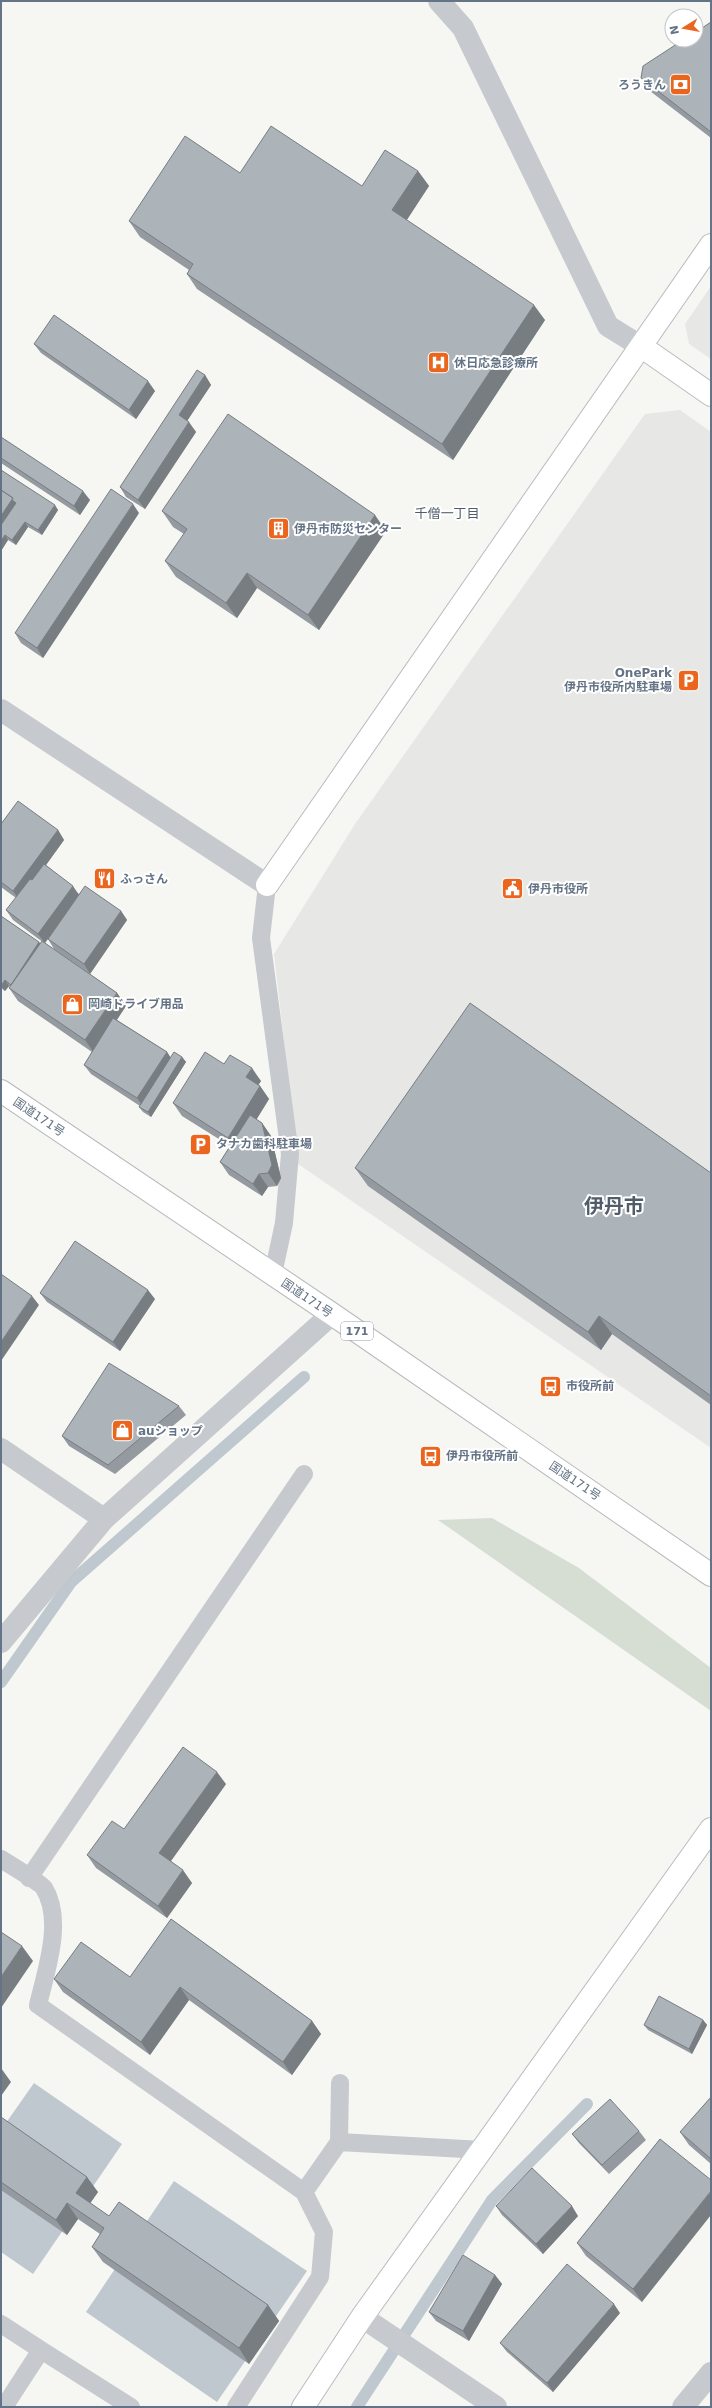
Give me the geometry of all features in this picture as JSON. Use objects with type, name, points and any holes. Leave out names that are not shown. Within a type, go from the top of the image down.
[{"type":"main road","points":[[267,885],[411,675],[642,348],[711,245]]},
{"type":"main road","points":[[642,348],[711,395]]},
{"type":"main road","name":"国道171号","points":[[1,1091],[332,1314],[711,1575]]},
{"type":"main road","points":[[303,2407],[362,2317],[711,1829]]},
{"type":"street","points":[[439,1],[463,28],[608,326],[642,348]]},
{"type":"street","points":[[1,710],[267,885]]},
{"type":"street","points":[[1,1642],[104,1519],[332,1314]]},
{"type":"street","points":[[1,1449],[104,1519]]},
{"type":"street","points":[[362,2317],[496,2407]]},
{"type":"street","points":[[683,2407],[711,2373]]},
{"type":"lane","points":[[267,885],[261,938],[290,1154],[284,1223],[273,1274]]},
{"type":"lane","points":[[29,1878],[304,1474]]},
{"type":"lane","points":[[1,1860],[44,1887],[52,1910],[52,1950],[38,2004],[304,2192],[324,2232],[320,2277],[236,2407]]},
{"type":"lane","points":[[304,2192],[339,2142],[340,2084]]},
{"type":"lane","points":[[339,2142],[482,2150]]},
{"type":"lane","points":[[1,2324],[131,2407]]},
{"type":"lane","points":[[4,2407],[41,2350]]},
{"type":"shaded area","points":[[711,286],[711,359],[689,344],[685,324]]},
{"type":"shaded area","name":"伊丹市役所","points":[[680,410],[711,432],[711,1448],[298,1164],[274,954],[355,824],[645,414]]},
{"type":"shaded area","points":[[492,1518],[579,1568],[711,1668],[711,1711],[438,1520]]},
{"type":"shaded area","points":[[34,2083],[122,2144],[33,2274],[1,2252],[1,2130]]},
{"type":"shaded area","points":[[174,2181],[307,2271],[217,2402],[86,2312]]},
{"type":"building","name":"ろうきん","points":[[711,22],[711,132],[641,78],[643,66],[671,48],[704,48],[704,27]]},
{"type":"building","points":[[271,126],[362,186],[385,150],[418,171],[392,210],[534,305],[442,444],[187,274],[193,264],[129,221],[185,136],[240,173]]},
{"type":"building","points":[[54,315],[148,381],[129,410],[34,344]]},
{"type":"building","points":[[197,370],[205,375],[179,415],[189,422],[138,500],[120,487]]},
{"type":"building","name":"伊丹市防災センター","points":[[228,414],[375,515],[308,615],[247,573],[226,603],[165,561],[187,529],[162,511]]},
{"type":"building","points":[[1,437],[83,491],[74,506],[1,458]]},
{"type":"building","points":[[1,470],[55,505],[38,530],[25,522],[12,540],[5,535],[1,541],[1,525],[16,503],[12,500],[13,498],[1,490]]},
{"type":"building","points":[[111,489],[133,504],[37,648],[15,633]]},
{"type":"building","points":[[1,490],[13,498],[1,516]]},
{"type":"building","points":[[18,801],[58,830],[13,891],[1,882],[1,824]]},
{"type":"building","points":[[44,864],[73,886],[38,934],[6,910],[30,879],[32,880]]},
{"type":"building","points":[[85,886],[121,911],[84,964],[48,939]]},
{"type":"building","points":[[1,916],[39,942],[11,985],[5,980],[1,986]]},
{"type":"building","name":"岡崎ドライブ用品","points":[[42,941],[117,993],[85,1040],[9,988]]},
{"type":"building","points":[[470,1003],[711,1173],[711,1396],[599,1316],[588,1332],[355,1168]]},
{"type":"building","points":[[113,1018],[167,1052],[137,1098],[84,1065]]},
{"type":"building","points":[[174,1052],[182,1057],[148,1112],[139,1107]]},
{"type":"building","points":[[205,1052],[224,1064],[230,1055],[252,1068],[246,1077],[260,1086],[228,1138],[173,1103]]},
{"type":"building","points":[[250,1115],[262,1123],[272,1165],[268,1173],[259,1174],[253,1184],[220,1162]]},
{"type":"building","points":[[75,1241],[148,1290],[113,1342],[40,1293]]},
{"type":"building","points":[[1,1274],[32,1296],[1,1342]]},
{"type":"building","name":"auショップ","points":[[109,1363],[179,1406],[108,1465],[62,1436]]},
{"type":"building","points":[[183,1747],[217,1772],[159,1853],[183,1870],[158,1906],[87,1855],[112,1821],[124,1829]]},
{"type":"building","points":[[171,1919],[312,2021],[283,2062],[180,1987],[141,2042],[54,1979],[81,1942],[130,1977]]},
{"type":"building","points":[[1,1932],[22,1946],[1,1977]]},
{"type":"building","points":[[659,1996],[703,2020],[689,2049],[644,2025]]},
{"type":"building","points":[[711,2097],[711,2159],[680,2132]]},
{"type":"building","points":[[610,2099],[639,2131],[602,2165],[572,2134]]},
{"type":"building","points":[[1,2117],[87,2177],[76,2193],[109,2216],[119,2202],[268,2305],[239,2348],[92,2247],[104,2228],[67,2203],[56,2220],[1,2182]]},
{"type":"building","points":[[660,2139],[711,2180],[711,2191],[633,2289],[577,2243]]},
{"type":"building","points":[[532,2168],[572,2206],[536,2244],[496,2206]]},
{"type":"building","points":[[463,2255],[495,2275],[463,2331],[429,2312]]},
{"type":"building","points":[[567,2264],[614,2304],[547,2383],[500,2343]]},
{"type":"waterway","points":[[1,1682],[71,1582],[304,1377]]},
{"type":"waterway","points":[[357,2407],[492,2200],[587,2104]]},
{"type":"place","name":"ろうきん","points":[[681,85]]},
{"type":"place","name":"休日応急診療所","points":[[439,363]]},
{"type":"place","name":"伊丹市防災センター","points":[[279,529]]},
{"type":"place","name":"OnePark 伊丹市役所内駐車場","points":[[688,680]]},
{"type":"place","name":"ふっさん","points":[[105,879]]},
{"type":"place","name":"伊丹市役所","points":[[513,889]]},
{"type":"place","name":"岡崎ドライブ用品","points":[[72,1004]]},
{"type":"place","name":"タナカ歯科駐車場","points":[[201,1144]]},
{"type":"place","name":"市役所前","points":[[550,1386]]},
{"type":"place","name":"auショップ","points":[[123,1431]]},
{"type":"place","name":"伊丹市役所前","points":[[430,1456]]},
{"type":"district","name":"千僧一丁目","points":[[447,513]]},
{"type":"district","name":"伊丹市","points":[[614,1206]]}]
